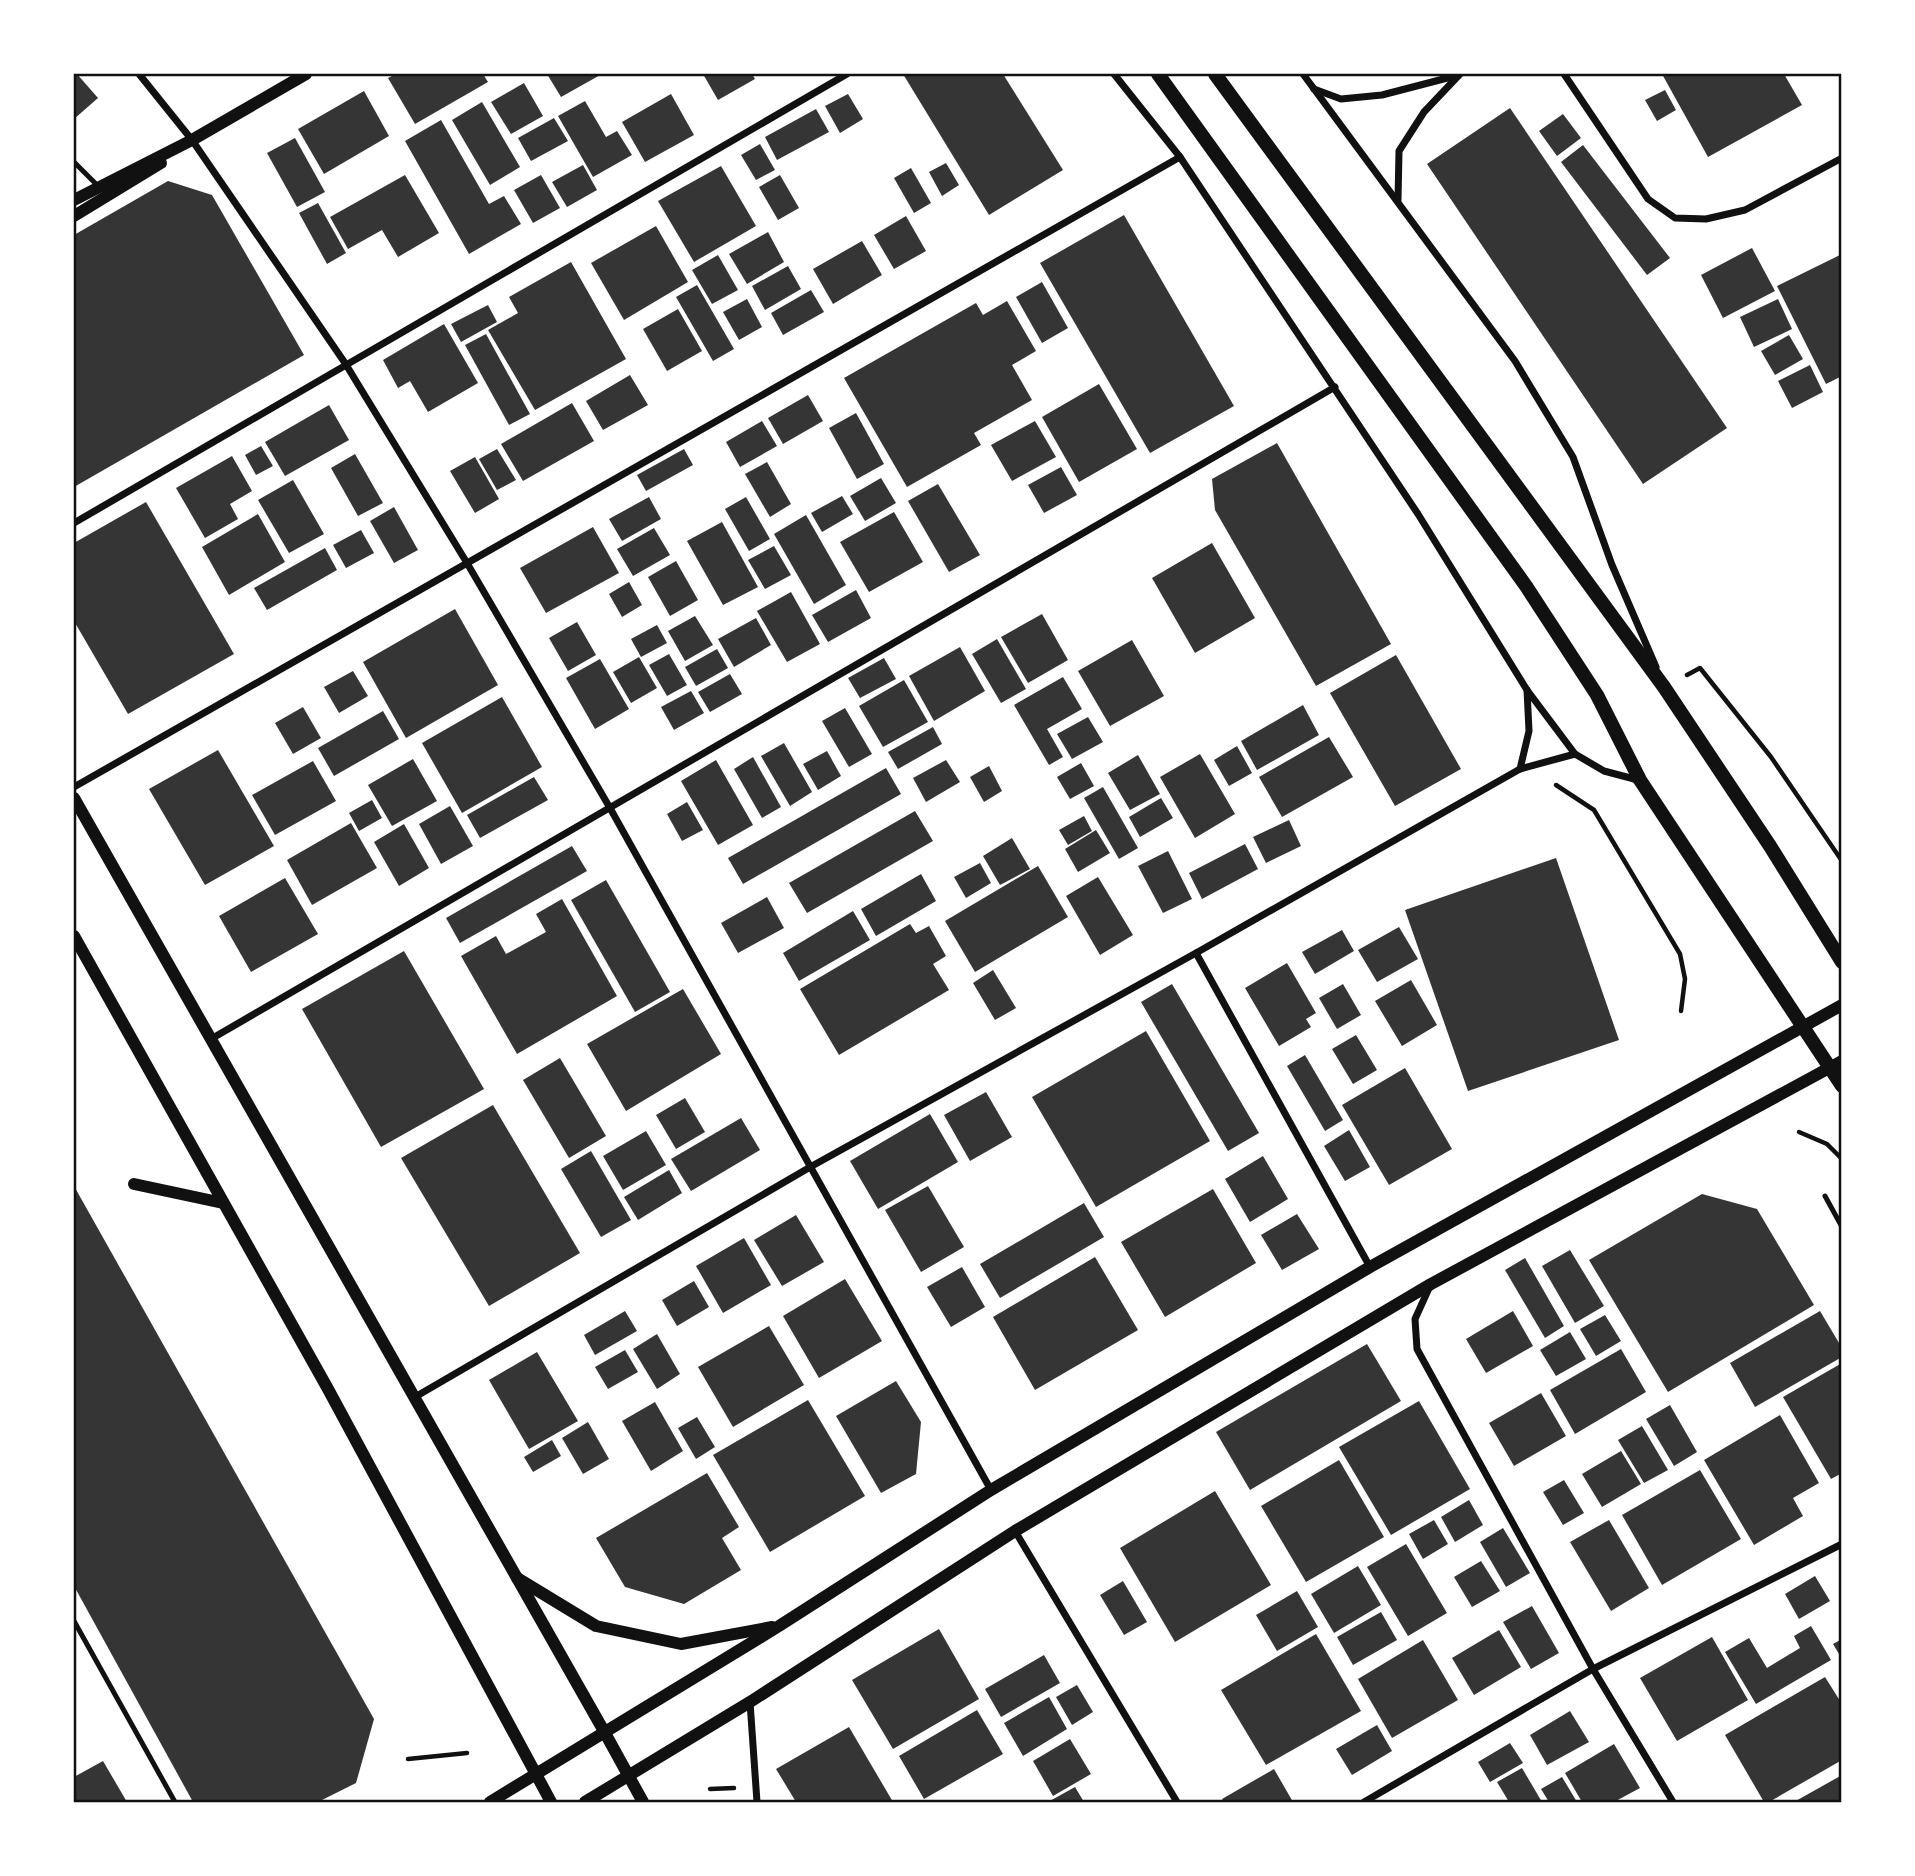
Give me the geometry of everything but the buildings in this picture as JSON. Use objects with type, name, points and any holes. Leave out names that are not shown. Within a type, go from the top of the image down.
[{"type":"main road","points":[[1158,74],[1526,586],[1597,695],[1640,780],[1802,1027],[1836,1064],[1842,1086]]},
{"type":"main road","points":[[1215,74],[1664,687],[1770,846],[1842,962]]},
{"type":"street","points":[[139,74],[192,140],[345,363],[467,563],[611,808],[991,1490]]},
{"type":"street","points":[[74,200],[192,140],[306,74]]},
{"type":"street","points":[[74,523],[345,363],[847,74]]},
{"type":"street","points":[[1114,74],[1180,157],[1335,387],[1418,514],[1527,690],[1575,754],[1604,771],[1640,780]]},
{"type":"street","points":[[1303,74],[1515,361],[1573,457],[1612,565],[1664,687]]},
{"type":"street","points":[[1564,74],[1648,199],[1675,218],[1706,219],[1745,210],[1842,158]]},
{"type":"street","points":[[1398,200],[1399,151],[1423,112],[1458,75]]},
{"type":"street","points":[[1314,89],[1341,99],[1382,95],[1458,75]]},
{"type":"street","points":[[74,216],[150,171],[192,140]]},
{"type":"street","points":[[74,787],[1180,157]]},
{"type":"street","points":[[211,1039],[1335,387]]},
{"type":"street","points":[[1520,769],[1529,731],[1527,690]]},
{"type":"street","points":[[415,1397],[812,1166],[1520,769],[1575,754]]},
{"type":"street","points":[[74,798],[643,1802]]},
{"type":"street","points":[[74,936],[328,1389],[551,1802]]},
{"type":"street","points":[[1196,953],[1370,1267]]},
{"type":"street","points":[[490,1802],[779,1626],[991,1490],[1370,1267],[1842,1005]]},
{"type":"street","points":[[585,1802],[750,1703],[1016,1531],[1431,1284],[1836,1064]]},
{"type":"street","points":[[135,1184],[223,1203]]},
{"type":"street","points":[[1431,1284],[1415,1319],[1417,1349],[1593,1669],[1673,1802]]},
{"type":"street","points":[[1016,1531],[1177,1802]]},
{"type":"street","points":[[1364,1802],[1593,1669],[1842,1544]]},
{"type":"street","points":[[516,1577],[596,1626],[681,1644],[779,1626]]},
{"type":"street","points":[[750,1703],[757,1802]]},
{"type":"lane","points":[[74,162],[99,187]]},
{"type":"lane","points":[[1825,1196],[1842,1227]]},
{"type":"lane","points":[[74,1621],[175,1802]]},
{"type":"path","points":[[1664,687],[1700,668],[1772,757],[1842,862]]},
{"type":"path","points":[[1520,769],[1564,788],[1594,810],[1680,954],[1685,979],[1681,1011]]},
{"type":"path","points":[[1799,1132],[1827,1144],[1842,1159]]},
{"type":"path","points":[[408,1759],[467,1753]]}]
